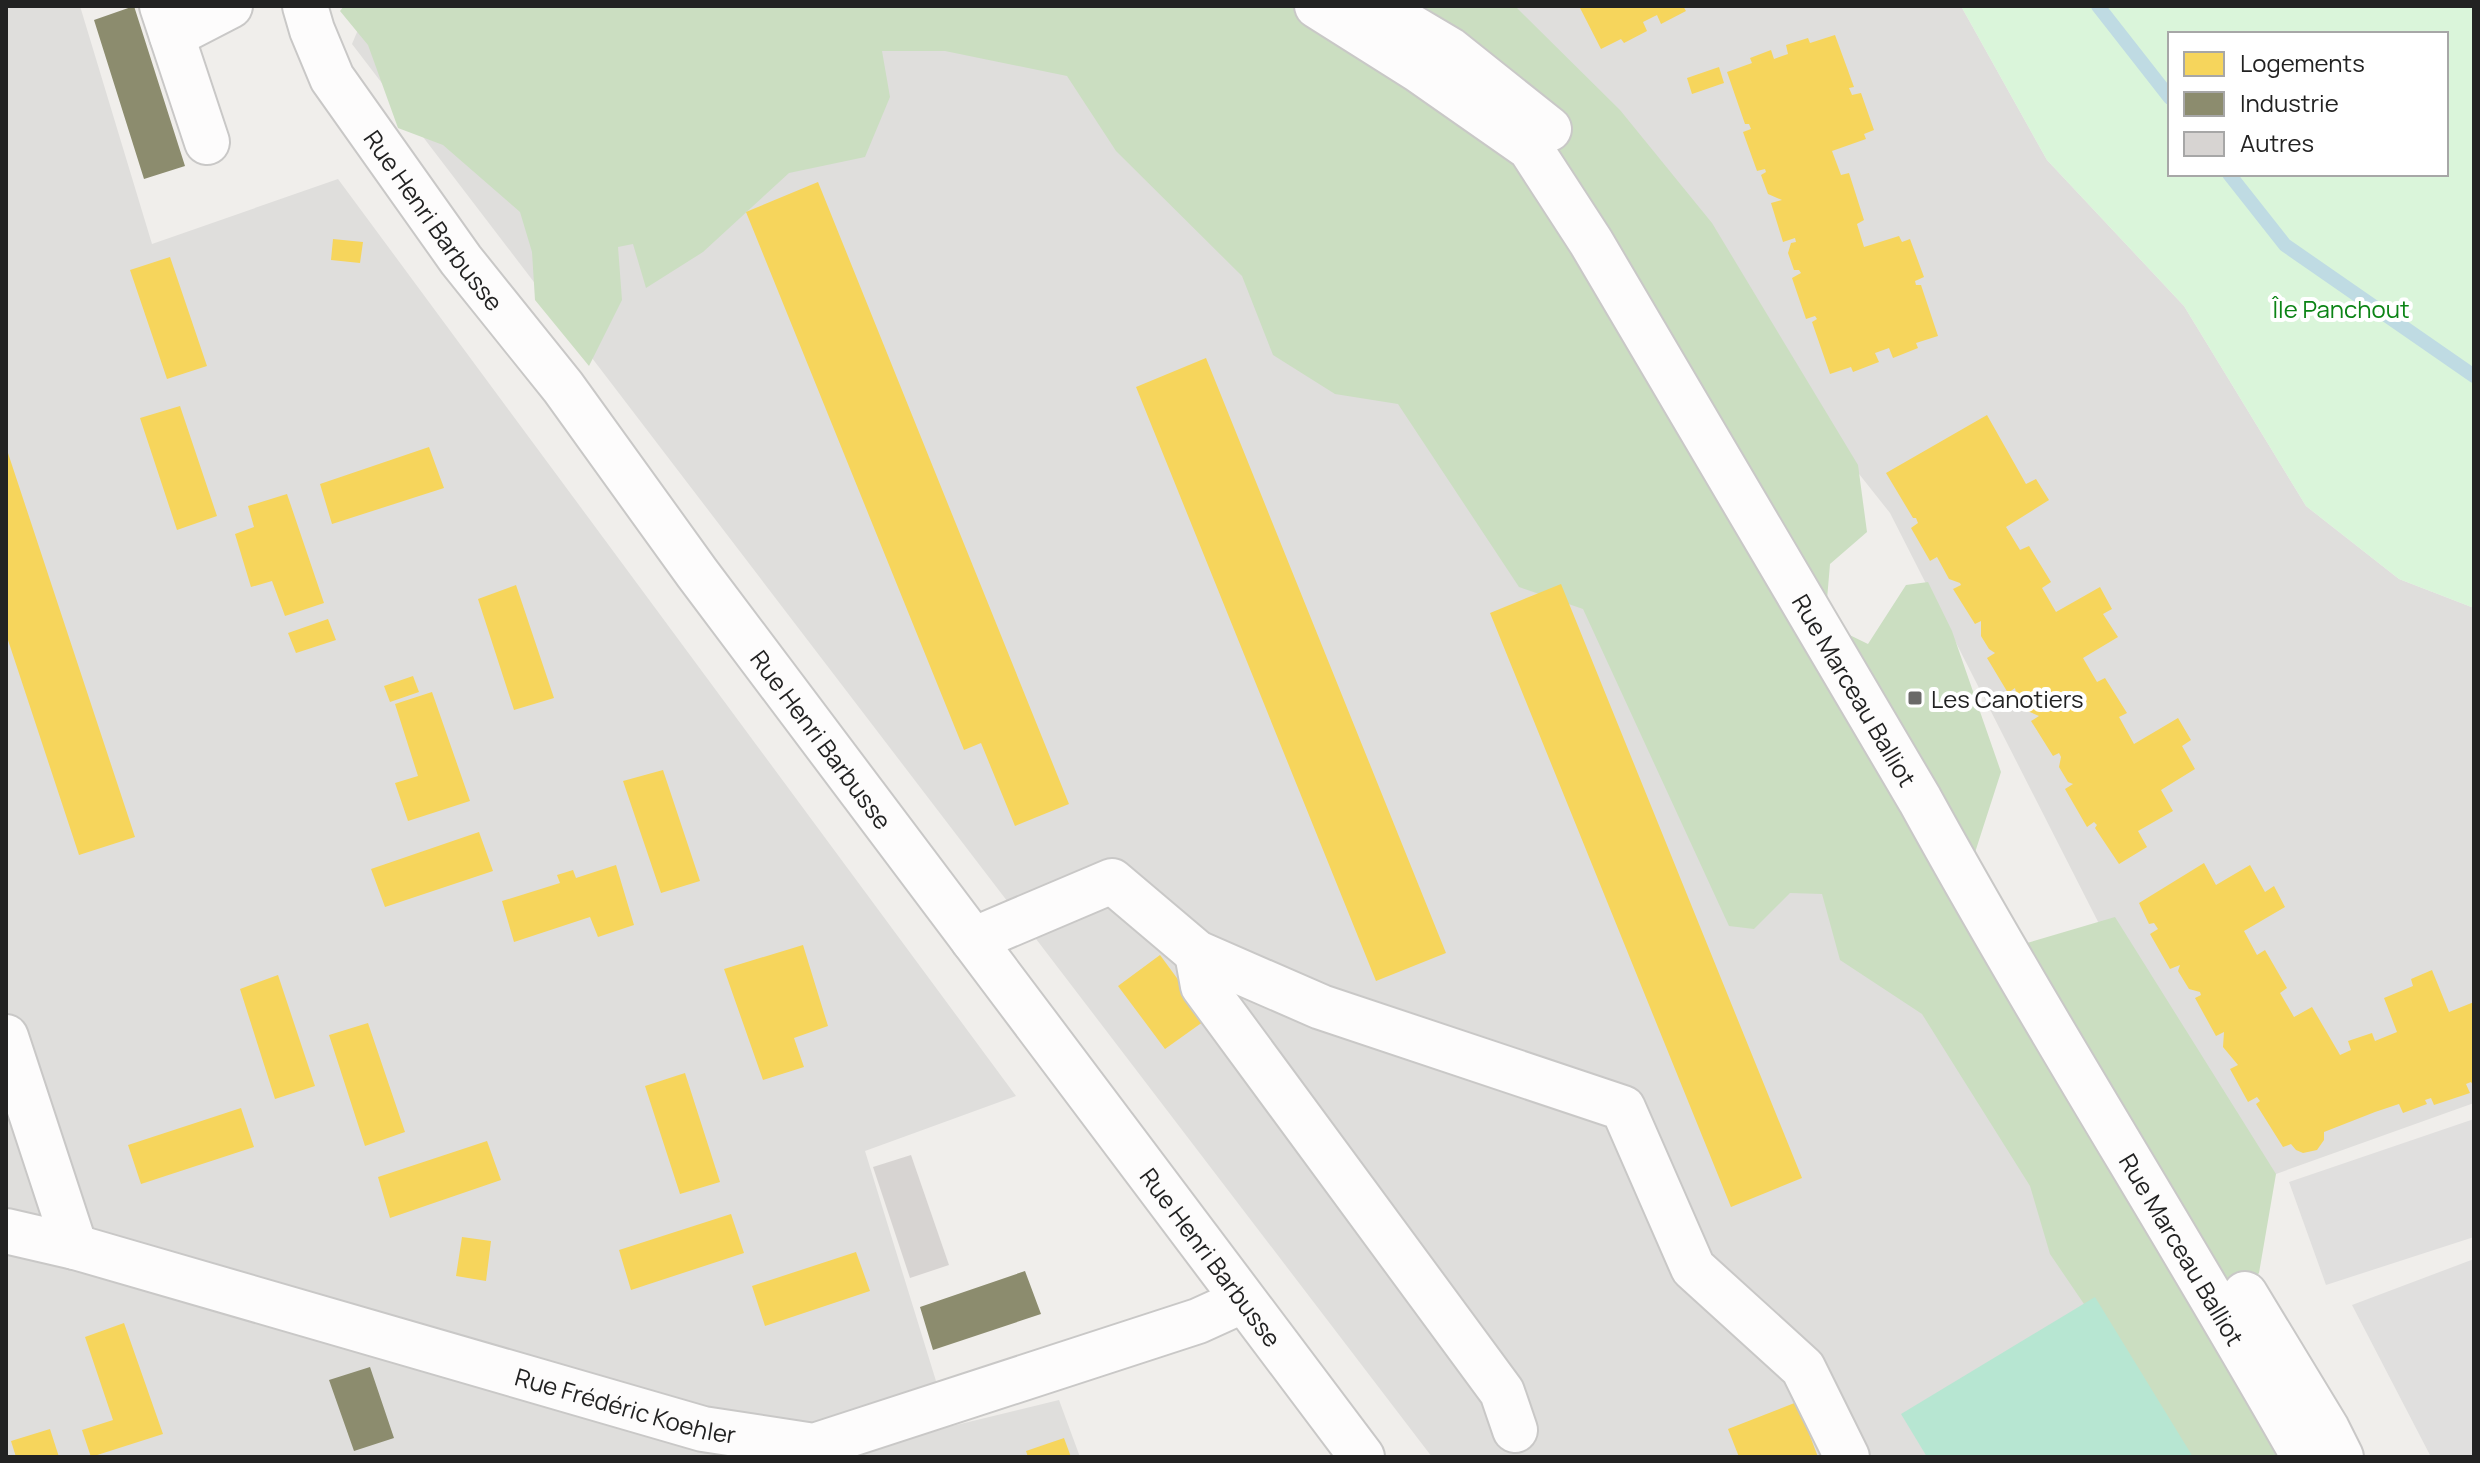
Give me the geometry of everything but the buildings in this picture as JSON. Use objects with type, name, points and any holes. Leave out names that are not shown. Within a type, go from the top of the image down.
[{"type":"street","points":[[207,142],[167,21],[230,6]]},
{"type":"street","name":"Rue Henri Barbusse","points":[[305,6],[332,78],[461,260],[563,387],[697,573],[1362,1457]]},
{"type":"street","name":"Rue Marceau Balliot","points":[[1317,6],[1420,71],[1530,148],[1591,242],[2304,1457]]},
{"type":"street","name":"Rue Marceau Balliot","points":[[1376,6],[1450,50],[1548,127],[1609,226],[1743,460],[2341,1457]]},
{"type":"street","points":[[973,940],[1112,881],[1197,953],[1321,1007],[1623,1108],[1693,1268],[1803,1368],[1847,1457]]},
{"type":"street","points":[[1197,953],[1203,986],[1502,1392],[1515,1430]]},
{"type":"street","points":[[6,1037],[75,1247]]},
{"type":"street","name":"Rue Frédéric Koehler","points":[[6,1231],[75,1247],[703,1429],[814,1446],[1198,1321],[1242,1301]]},
{"type":"shaded area","points":[[6,6],[80,6],[152,244],[338,179],[1016,1096],[865,1151],[948,1427],[1059,1400],[1080,1457],[6,1457]]},
{"type":"shaded area","points":[[368,6],[1106,6],[1302,58],[2254,1457],[1432,1457],[352,44]]},
{"type":"shaded area","points":[[1451,6],[1961,6],[2047,160],[2184,306],[2306,506],[2399,579],[2474,608],[2474,1103],[2234,1189],[1890,513],[1553,88]]},
{"type":"shaded area","points":[[2474,1119],[2474,1237],[2326,1285],[2289,1182]]},
{"type":"shaded area","points":[[2474,1259],[2474,1457],[2431,1457],[2352,1305]]},
{"type":"green space","points":[[344,6],[1515,6],[1620,110],[1712,223],[1858,465],[1867,532],[1830,564],[1825,623],[1868,644],[1906,585],[1928,582],[1952,631],[2001,772],[1970,868],[2017,946],[2115,917],[2276,1174],[2259,1273],[2214,1324],[2315,1457],[2188,1457],[2050,1254],[2030,1186],[1922,1014],[1840,960],[1822,894],[1790,893],[1754,929],[1729,926],[1583,609],[1519,587],[1398,404],[1335,394],[1273,355],[1242,276],[1116,151],[1067,76],[945,51],[882,51],[890,97],[865,157],[789,173],[703,252],[646,288],[633,244],[618,247],[622,300],[589,366],[535,300],[532,252],[520,212],[443,145],[398,128],[368,45],[340,11]]},
{"type":"green space","name":"Île Panchout","points":[[1961,6],[2474,6],[2474,608],[2399,579],[2306,506],[2184,306],[2047,160]]},
{"type":"green space","points":[[2095,1297],[2193,1457],[1927,1457],[1901,1414]]},
{"type":"waterway","points":[[2098,6],[2168,95]]},
{"type":"waterway","points":[[2231,176],[2285,245],[2474,376]]},
{"type":"place","name":"Les Canotiers","points":[[1915,698]]}]
